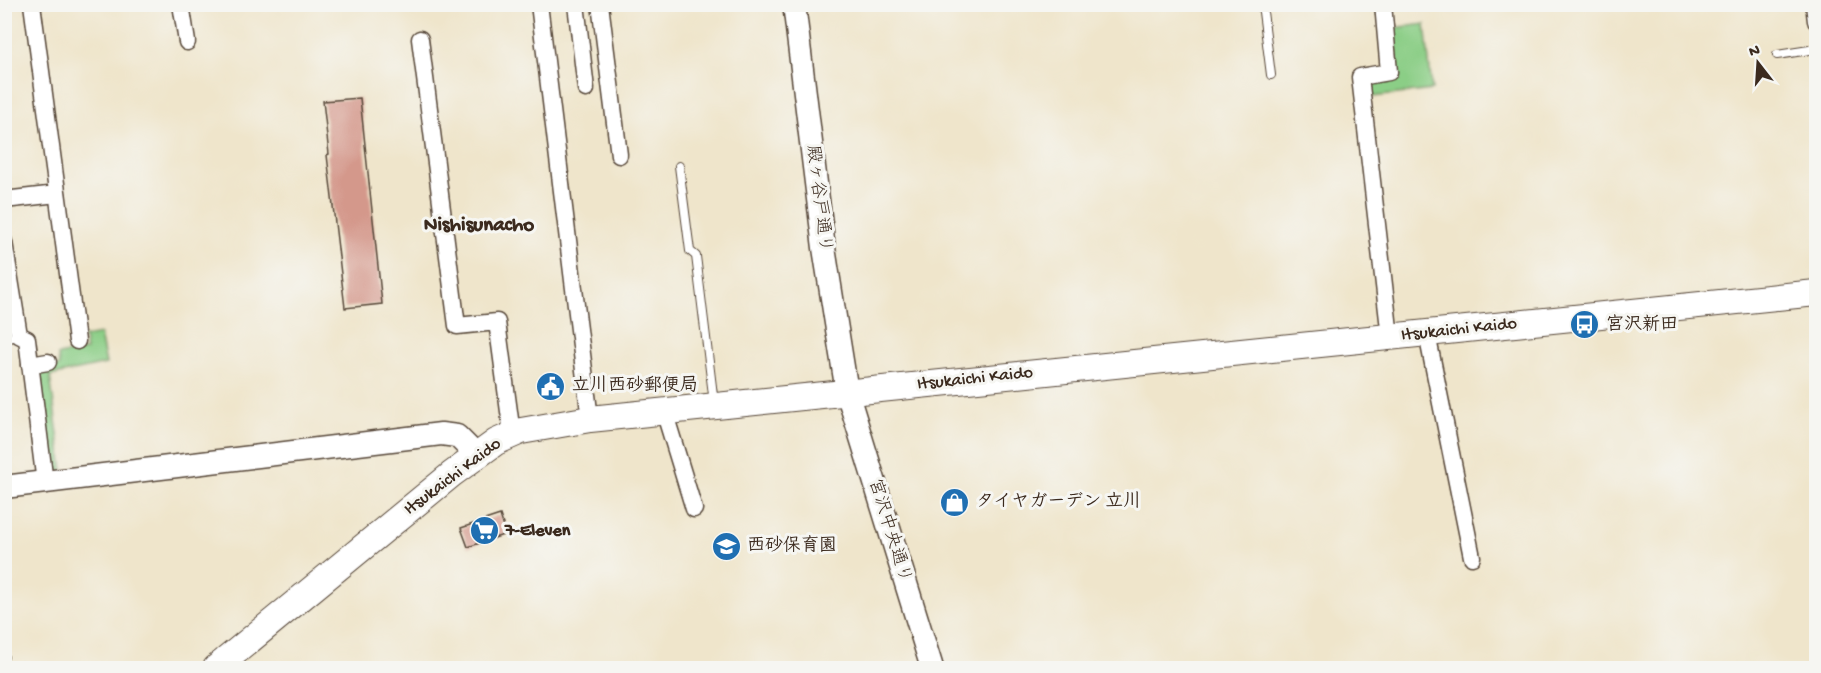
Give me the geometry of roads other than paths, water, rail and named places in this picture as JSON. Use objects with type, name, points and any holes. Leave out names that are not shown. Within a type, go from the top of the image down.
[{"type":"main road","name":"Itsukaichi Kaido","points":[[216,669],[476,455],[512,434],[532,428],[664,411],[1816,293]]},
{"type":"street","points":[[32,4],[77,341]]},
{"type":"street","points":[[181,4],[187,42]]},
{"type":"street","points":[[539,4],[590,419]]},
{"type":"street","points":[[576,4],[586,89]]},
{"type":"street","points":[[600,4],[618,155]]},
{"type":"street","name":"殿ヶ谷戸通り","points":[[795,4],[823,237],[847,392]]},
{"type":"street","points":[[1383,4],[1389,72],[1360,77],[1390,337]]},
{"type":"street","points":[[1814,4],[1816,21]]},
{"type":"street","points":[[580,39],[604,36]]},
{"type":"street","points":[[420,39],[457,326],[497,322],[512,434]]},
{"type":"street","points":[[4,200],[57,194]]},
{"type":"street","points":[[4,242],[12,337],[27,339],[45,483]]},
{"type":"street","points":[[1427,334],[1472,556]]},
{"type":"street","points":[[30,365],[48,362]]},
{"type":"street","name":"宮沢中央通り","points":[[847,392],[932,669]]},
{"type":"street","points":[[664,411],[694,509]]},
{"type":"street","points":[[6,487],[441,434],[457,436],[476,455]]},
{"type":"lane","points":[[1262,4],[1271,75]]},
{"type":"lane","points":[[1777,55],[1816,49]]},
{"type":"lane","points":[[679,166],[690,251],[696,256],[714,407]]},
{"type":"place","name":"宮沢新田","points":[[1585,325]]},
{"type":"place","name":"立川西砂郵便局","points":[[551,386]]},
{"type":"place","name":"タイヤガーデン 立川","points":[[955,502]]},
{"type":"place","name":"7-Eleven","points":[[484,531]]},
{"type":"place","name":"西砂保育園","points":[[726,546]]},
{"type":"district","name":"Nishisunacho","points":[[479,226]]}]
